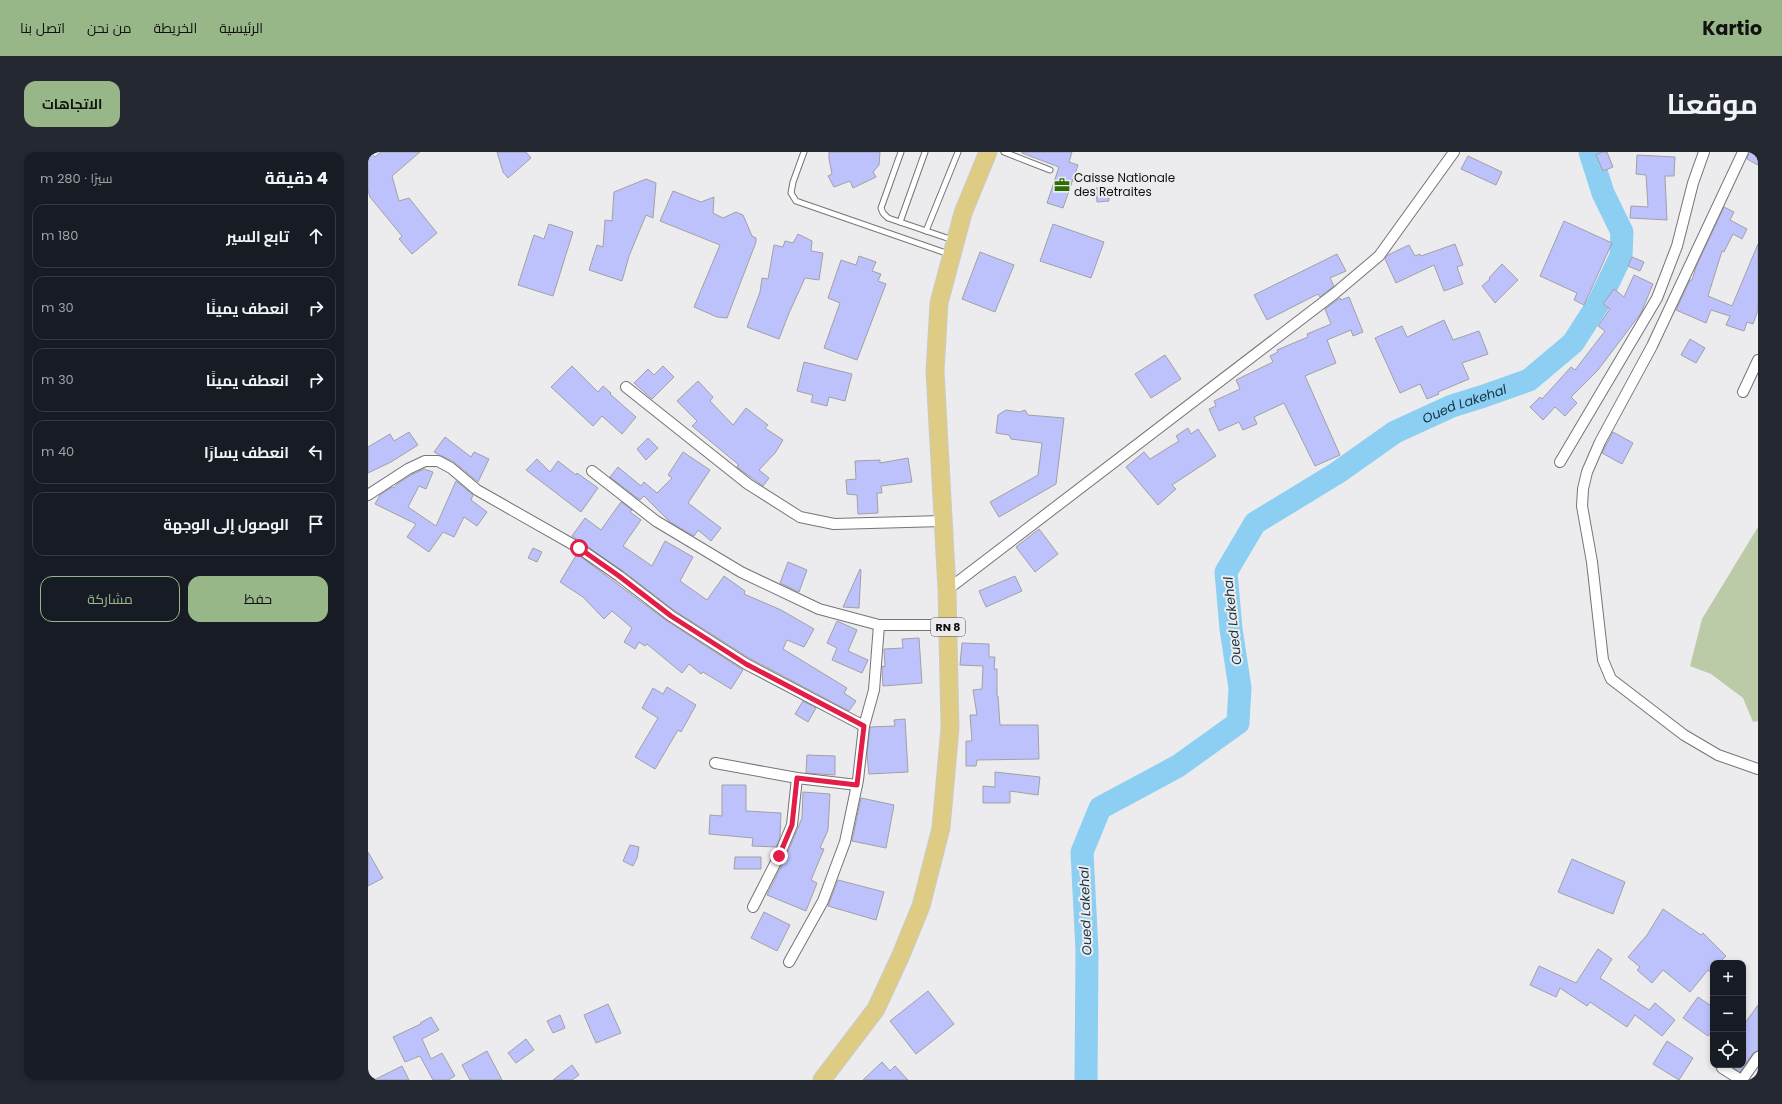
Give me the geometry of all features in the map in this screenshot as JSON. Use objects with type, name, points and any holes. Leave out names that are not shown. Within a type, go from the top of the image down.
[{"type":"highway","name":"RN 8","points":[[822,1080],[876,1009],[901,955],[921,906],[941,828],[950,728],[947,590],[935,370],[939,303],[963,213],[988,152]]},
{"type":"street","points":[[947,590],[1334,294],[1379,256],[1454,152]]},
{"type":"street","points":[[1560,462],[1657,298],[1677,246],[1693,183],[1704,152]]},
{"type":"street","points":[[1743,152],[1652,346],[1600,442],[1586,478],[1583,489],[1582,506],[1592,562],[1602,652],[1607,672],[1611,679],[1684,735],[1718,754],[1758,769]]},
{"type":"street","points":[[1743,392],[1758,360]]},
{"type":"street","points":[[626,387],[748,484],[800,516],[834,524],[943,521]]},
{"type":"street","points":[[368,494],[408,469],[425,461],[438,461],[451,468],[477,490],[579,548],[619,576],[671,616],[746,664],[864,726]]},
{"type":"street","points":[[592,471],[656,521],[741,572],[820,609],[879,624],[948,625]]},
{"type":"street","points":[[789,962],[823,901],[846,842],[857,785],[864,726],[874,690],[879,624]]},
{"type":"street","points":[[715,763],[797,778],[857,785]]},
{"type":"street","points":[[753,907],[779,856],[792,825],[797,778]]},
{"type":"street","points":[[1722,1068],[1742,1080],[1758,1057]]},
{"type":"lane","points":[[804,152],[793,182],[791,193],[796,201],[954,248]]},
{"type":"lane","points":[[901,152],[882,208],[883,214],[888,218],[926,231],[954,248]]},
{"type":"lane","points":[[900,222],[925,152]]},
{"type":"lane","points":[[926,231],[958,152]]},
{"type":"lane","points":[[1004,152],[1050,170]]},
{"type":"green space","points":[[1758,527],[1758,721],[1753,722],[1743,698],[1711,674],[1690,666],[1702,619]]},
{"type":"building","points":[[368,152],[375,157],[381,152],[420,152],[392,176],[399,201],[409,198],[437,233],[412,254],[399,239],[402,236],[370,197],[368,190]]},
{"type":"building","points":[[497,152],[526,152],[531,158],[508,178],[503,172]]},
{"type":"building","points":[[829,152],[880,152],[879,165],[873,172],[876,177],[853,188],[850,181],[834,187],[828,176],[832,174]]},
{"type":"building","name":"Caisse Nationale des Retraites","points":[[1022,152],[1072,152],[1069,162],[1078,165],[1063,208],[1047,203],[1059,167]]},
{"type":"building","points":[[1602,152],[1607,152],[1613,167],[1603,171],[1596,155]]},
{"type":"building","points":[[1749,152],[1758,152],[1758,165],[1747,159]]},
{"type":"building","points":[[1637,155],[1675,157],[1674,176],[1665,176],[1667,220],[1630,218],[1631,206],[1648,207],[1646,175],[1636,174]]},
{"type":"building","points":[[1468,156],[1502,172],[1496,185],[1461,169]]},
{"type":"building","points":[[646,179],[656,183],[653,218],[646,215],[629,256],[622,281],[589,270],[597,245],[603,247],[605,220],[612,221],[614,192]]},
{"type":"building","points":[[1096,188],[1109,188],[1109,201],[1097,202]]},
{"type":"building","points":[[673,191],[701,202],[714,197],[713,213],[723,218],[736,212],[743,215],[752,236],[756,238],[756,242],[727,318],[717,317],[694,307],[720,245],[660,221]]},
{"type":"building","points":[[1724,207],[1734,212],[1730,220],[1747,229],[1742,239],[1733,234],[1724,252],[1722,251],[1708,296],[1732,306],[1758,244],[1758,310],[1753,324],[1747,322],[1744,331],[1726,325],[1730,316],[1711,310],[1706,323],[1676,310],[1690,280],[1692,280],[1696,267]]},
{"type":"building","points":[[1564,221],[1612,243],[1584,305],[1574,300],[1577,293],[1540,276]]},
{"type":"building","points":[[549,224],[573,232],[553,296],[518,285],[534,235],[544,239]]},
{"type":"building","points":[[1053,224],[1104,242],[1091,278],[1040,261]]},
{"type":"building","points":[[798,234],[812,241],[811,251],[823,253],[819,280],[805,278],[779,339],[747,327],[760,292],[762,278],[768,279],[774,245],[783,247],[785,241],[793,243]]},
{"type":"building","points":[[1455,244],[1463,265],[1457,267],[1463,284],[1444,291],[1434,265],[1396,283],[1385,259],[1388,255],[1409,245],[1415,256],[1420,254],[1421,256]]},
{"type":"building","points":[[980,252],[1014,265],[995,312],[962,299]]},
{"type":"building","points":[[1337,254],[1346,271],[1330,278],[1334,286],[1320,297],[1318,294],[1267,320],[1254,295]]},
{"type":"building","points":[[859,256],[876,262],[872,271],[881,274],[878,281],[886,284],[857,360],[824,348],[840,303],[828,298],[841,260],[856,265]]},
{"type":"building","points":[[1632,257],[1644,262],[1640,271],[1628,266]]},
{"type":"building","points":[[1502,264],[1518,280],[1495,303],[1482,286],[1490,279],[1489,278]]},
{"type":"building","points":[[1634,275],[1653,284],[1641,313],[1598,370],[1571,397],[1577,403],[1565,416],[1555,407],[1543,420],[1530,407],[1540,397],[1542,399],[1571,367],[1575,370],[1605,331],[1598,326],[1610,309],[1603,304],[1614,289],[1624,297]]},
{"type":"building","points":[[1349,297],[1363,332],[1353,336],[1351,330],[1327,340],[1336,363],[1305,376],[1340,455],[1315,466],[1284,403],[1254,417],[1257,424],[1243,430],[1239,422],[1219,431],[1209,409],[1216,406],[1214,401],[1240,389],[1236,380],[1273,362],[1270,356],[1278,352],[1277,350],[1308,337],[1307,334],[1331,324],[1325,309],[1340,298],[1341,300]]},
{"type":"building","points":[[1444,320],[1453,340],[1479,331],[1488,354],[1462,363],[1469,379],[1438,392],[1439,394],[1427,399],[1420,384],[1400,393],[1375,338],[1402,326],[1407,337]]},
{"type":"building","points":[[1690,339],[1705,348],[1696,363],[1681,355]]},
{"type":"building","points":[[1165,355],[1181,379],[1151,398],[1135,374]]},
{"type":"building","points":[[804,362],[852,374],[845,401],[829,397],[827,406],[811,402],[813,395],[797,391]]},
{"type":"building","points":[[572,366],[598,392],[603,386],[636,417],[622,434],[602,416],[593,426],[551,387]]},
{"type":"building","points":[[663,366],[674,377],[652,399],[634,383],[648,369],[654,375]]},
{"type":"building","points":[[698,381],[713,397],[710,401],[733,425],[746,408],[768,425],[765,428],[783,440],[775,453],[759,470],[769,478],[763,486],[738,468],[737,466],[739,465],[692,426],[697,421],[677,401]]},
{"type":"building","points":[[1006,410],[1020,412],[1025,410],[1028,415],[1064,418],[1056,484],[999,517],[990,502],[1038,475],[1042,443],[1011,439],[1009,435],[996,433],[998,415]]},
{"type":"building","points":[[1188,428],[1191,434],[1198,429],[1216,456],[1172,485],[1176,489],[1158,505],[1126,467],[1144,452],[1150,459],[1179,441],[1176,436]]},
{"type":"building","points":[[409,432],[418,445],[391,462],[368,473],[368,447],[390,434],[394,441]]},
{"type":"building","points":[[1613,432],[1633,443],[1622,464],[1602,453]]},
{"type":"building","points":[[445,437],[471,457],[474,452],[489,459],[478,482],[454,462],[434,452]]},
{"type":"building","points":[[648,438],[658,448],[646,460],[637,449]]},
{"type":"building","points":[[683,452],[710,470],[688,503],[721,528],[711,541],[698,530],[694,536],[670,522],[644,496],[640,500],[610,477],[618,467],[641,486],[644,482],[657,493],[672,478],[668,475]]},
{"type":"building","points":[[908,458],[912,482],[881,486],[882,493],[877,493],[878,513],[858,514],[857,495],[847,494],[846,480],[856,479],[855,461],[880,460],[880,463]]},
{"type":"building","points":[[537,459],[550,472],[558,461],[576,475],[577,473],[598,488],[581,512],[526,470]]},
{"type":"building","points":[[424,469],[433,472],[426,489],[419,486],[408,507],[436,526],[456,481],[473,495],[471,500],[487,512],[477,526],[464,517],[454,537],[443,532],[429,552],[407,537],[416,524],[375,504],[380,495],[392,487],[394,488],[397,484],[411,475]]},
{"type":"building","points":[[621,502],[632,510],[630,512],[641,520],[623,546],[652,566],[665,541],[693,557],[680,581],[707,600],[724,576],[745,591],[744,594],[781,610],[814,629],[804,647],[787,640],[783,649],[847,688],[844,693],[856,701],[849,711],[749,658],[675,611],[623,571],[572,536],[585,518],[601,530]]},
{"type":"building","points":[[1039,529],[1058,554],[1035,572],[1016,547]]},
{"type":"building","points":[[533,548],[542,552],[537,562],[528,558]]},
{"type":"building","points":[[577,554],[667,621],[743,670],[731,689],[703,672],[701,674],[689,664],[682,673],[647,644],[645,646],[639,642],[635,649],[624,642],[632,628],[612,611],[604,619],[583,597],[560,582]]},
{"type":"building","points":[[788,562],[807,570],[799,592],[780,583]]},
{"type":"building","points":[[860,569],[859,608],[843,607]]},
{"type":"building","points":[[1015,576],[1022,591],[986,607],[979,591]]},
{"type":"building","points":[[837,621],[857,630],[848,651],[868,660],[862,673],[832,660],[837,648],[827,643]]},
{"type":"building","points":[[919,638],[922,683],[883,686],[882,666],[885,667],[884,649],[903,648],[902,639]]},
{"type":"building","points":[[962,643],[989,644],[989,657],[995,657],[994,669],[997,669],[997,696],[1000,725],[1038,725],[1039,759],[977,760],[976,766],[966,766],[966,741],[972,741],[970,715],[977,715],[973,690],[982,689],[983,666],[960,665]]},
{"type":"building","points":[[667,687],[696,705],[681,732],[678,730],[655,769],[635,757],[658,718],[642,708],[653,688],[663,694]]},
{"type":"building","points":[[803,701],[816,708],[808,722],[795,714]]},
{"type":"building","points":[[905,719],[908,772],[869,774],[867,755],[870,727],[895,726],[894,720]]},
{"type":"building","points":[[807,755],[835,756],[835,775],[806,773]]},
{"type":"building","points":[[995,772],[1040,777],[1038,795],[1010,791],[1010,803],[983,803],[983,786],[995,787]]},
{"type":"building","points":[[722,785],[746,785],[746,811],[781,813],[780,838],[776,847],[752,846],[753,838],[709,834],[710,815],[722,816]]},
{"type":"building","points":[[803,792],[830,794],[828,830],[820,848],[824,849],[811,880],[817,883],[806,911],[767,895],[785,859],[802,818]]},
{"type":"building","points":[[861,798],[894,805],[886,848],[852,841]]},
{"type":"building","points":[[630,845],[639,847],[637,858],[633,866],[623,861]]},
{"type":"building","points":[[368,852],[383,878],[368,886]]},
{"type":"building","points":[[735,857],[761,857],[761,869],[734,869]]},
{"type":"building","points":[[1572,859],[1625,882],[1613,914],[1558,892]]},
{"type":"building","points":[[838,880],[884,892],[876,920],[828,906]]},
{"type":"building","points":[[1663,909],[1701,935],[1703,933],[1726,956],[1722,960],[1710,960],[1710,972],[1708,970],[1690,992],[1663,970],[1652,983],[1637,970],[1640,967],[1628,957],[1647,935]]},
{"type":"building","points":[[764,912],[790,925],[777,951],[751,938]]},
{"type":"building","points":[[1598,949],[1612,959],[1600,978],[1649,1010],[1655,1003],[1675,1020],[1662,1036],[1635,1015],[1627,1027],[1590,1002],[1587,1006],[1560,988],[1556,997],[1530,985],[1539,966],[1576,983]]},
{"type":"building","points":[[928,991],[954,1024],[916,1054],[890,1021]]},
{"type":"building","points":[[1698,997],[1710,1005],[1710,1033],[1708,1036],[1683,1018]]},
{"type":"building","points":[[608,1004],[621,1033],[596,1043],[584,1015]]},
{"type":"building","points":[[1758,1005],[1758,1051],[1753,1053],[1746,1063],[1746,1032],[1746,1022]]},
{"type":"building","points":[[560,1015],[565,1028],[553,1033],[547,1021]]},
{"type":"building","points":[[431,1017],[439,1030],[422,1039],[431,1059],[442,1053],[455,1076],[448,1080],[433,1080],[420,1056],[405,1062],[393,1037],[421,1024],[420,1023]]},
{"type":"building","points":[[526,1039],[534,1050],[516,1063],[508,1053]]},
{"type":"building","points":[[1667,1041],[1693,1058],[1679,1080],[1653,1064]]},
{"type":"building","points":[[487,1051],[502,1080],[470,1080],[462,1065]]},
{"type":"building","points":[[882,1062],[890,1071],[895,1066],[908,1080],[863,1080]]},
{"type":"building","points":[[572,1065],[579,1075],[572,1080],[553,1080]]},
{"type":"building","points":[[402,1066],[409,1080],[374,1080]]},
{"type":"building","points":[[1734,1068],[1743,1068],[1740,1072]]},
{"type":"waterway","name":"Oued Lakehal","points":[[1086,1080],[1087,951],[1082,852],[1100,808],[1178,766],[1238,723],[1240,688],[1231,629],[1226,572],[1255,523],[1337,473],[1395,432],[1452,406],[1529,380],[1573,343],[1598,304],[1621,256],[1622,232],[1603,193],[1590,152]]},
{"type":"place","name":"Caisse Nationale des Retraites","points":[[1062,185]]},
{"type":"route","points":[[579,548],[619,576],[671,616],[746,664],[864,726],[857,785],[797,778],[792,825],[779,856]]}]
